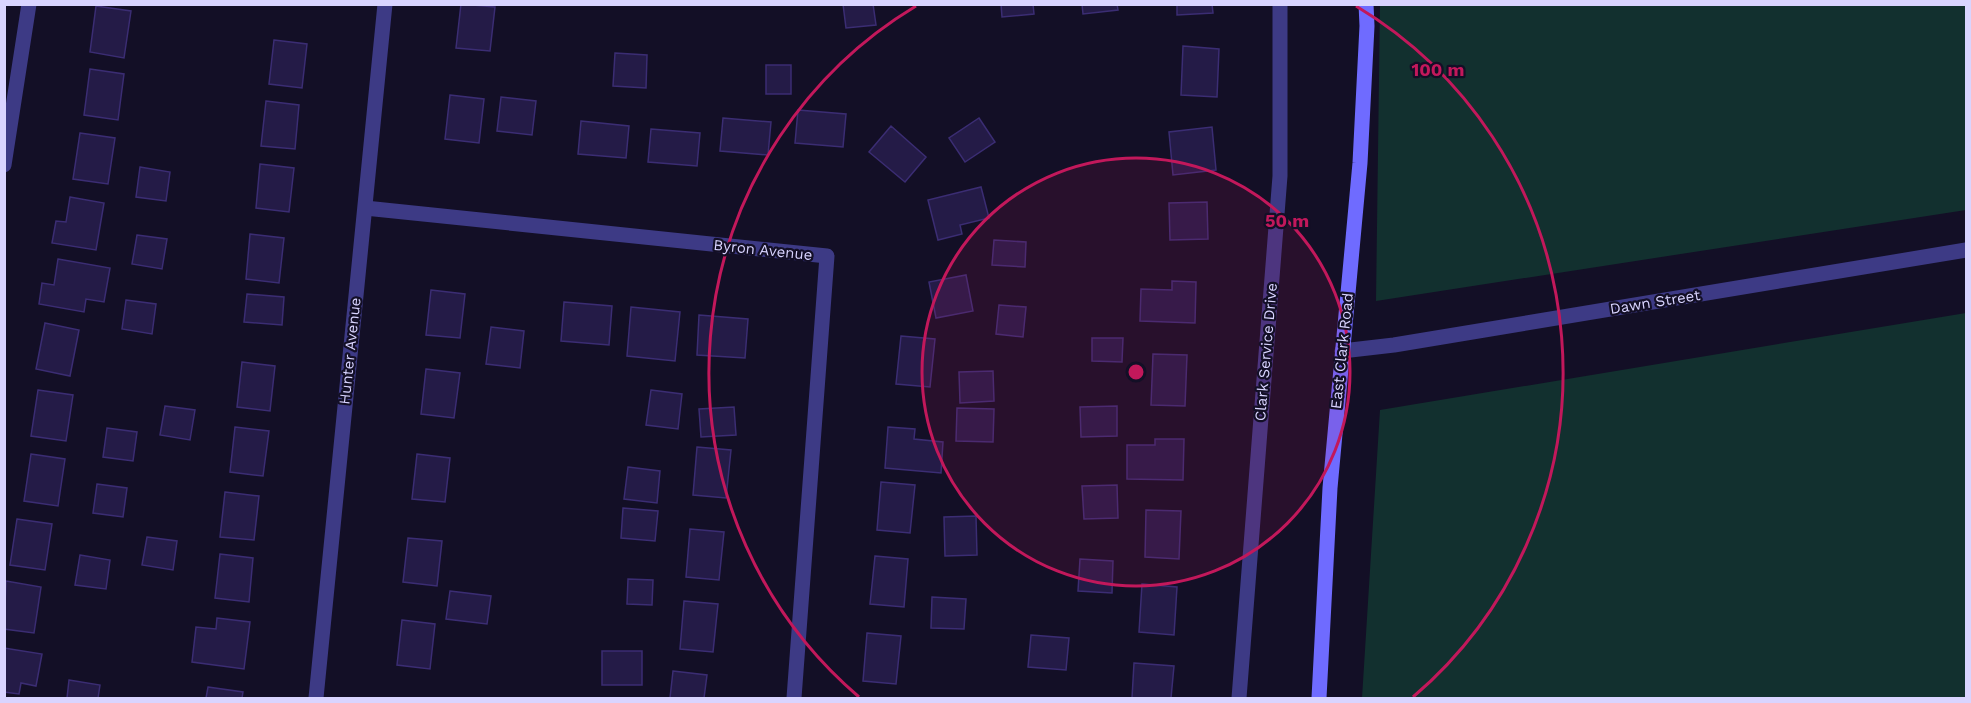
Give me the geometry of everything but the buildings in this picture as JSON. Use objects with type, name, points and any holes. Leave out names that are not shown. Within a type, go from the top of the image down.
[{"type":"main road","name":"East Clark Road","points":[[1319,699],[1330,488],[1360,163],[1367,26],[1366,4]]},
{"type":"street","points":[[4,165],[29,4]]},
{"type":"street","name":"Hunter Avenue","points":[[316,699],[385,4]]},
{"type":"street","name":"Clark Service Drive","points":[[1239,699],[1280,176],[1280,4]]},
{"type":"street","name":"Byron Avenue","points":[[365,208],[826,256],[794,699]]},
{"type":"street","name":"Dawn Street","points":[[1342,351],[1394,345],[1966,250]]},
{"type":"green space","points":[[1380,5],[1966,5],[1966,210],[1376,301]]},
{"type":"green space","points":[[1966,313],[1966,698],[1362,698],[1380,410]]}]
